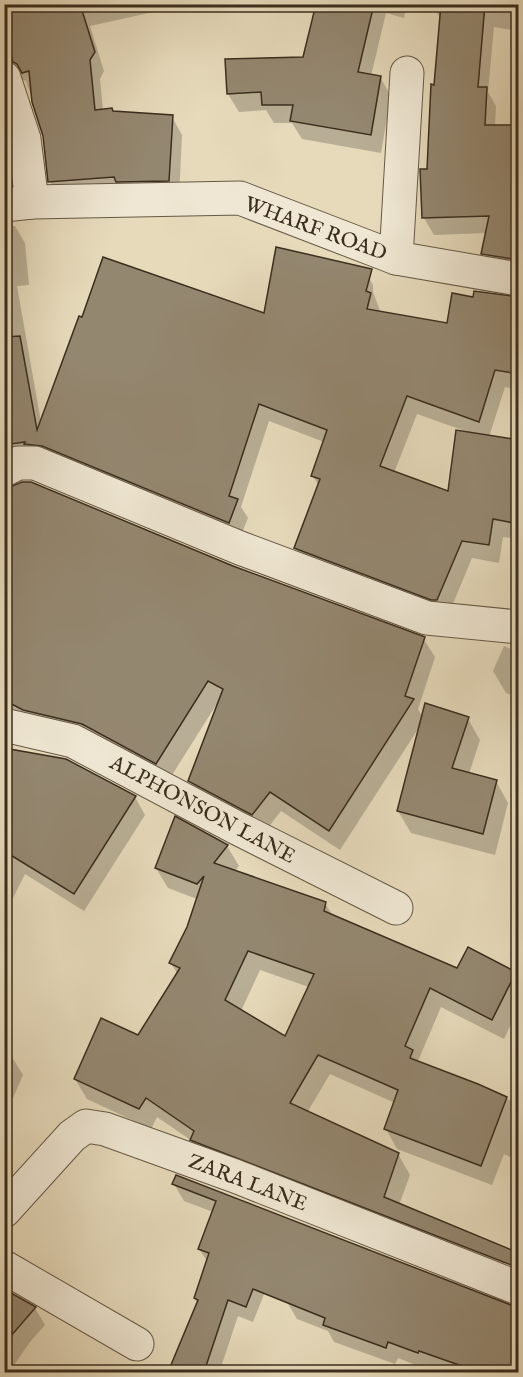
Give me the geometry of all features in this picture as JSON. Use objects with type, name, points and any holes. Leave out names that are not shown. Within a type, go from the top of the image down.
[{"type":"street","points":[[396,258],[407,74]]},
{"type":"street","points":[[4,78],[24,139],[18,204]]},
{"type":"street","name":"WHARF ROAD","points":[[18,204],[240,198],[396,258],[519,279]]},
{"type":"street","points":[[4,470],[18,463],[35,463],[240,548],[427,618],[519,627]]},
{"type":"street","name":"ALPHONSON LANE","points":[[4,725],[73,741],[237,828],[396,908]]},
{"type":"street","name":"ZARA LANE","points":[[4,1211],[72,1137],[86,1126],[105,1129],[291,1197],[519,1288]]},
{"type":"street","points":[[4,1267],[137,1344]]},
{"type":"building","points":[[4,4],[80,4],[95,52],[90,60],[95,110],[112,108],[113,111],[173,115],[169,181],[116,182],[114,177],[48,182],[43,136],[32,102],[29,71],[22,73],[17,64],[13,62],[4,36]]},
{"type":"building","points":[[316,4],[374,4],[358,72],[381,76],[371,135],[290,121],[293,105],[262,105],[261,92],[227,94],[225,59],[303,57]]},
{"type":"building","points":[[441,4],[485,4],[478,87],[487,87],[485,125],[519,125],[519,260],[481,254],[489,216],[422,218],[420,169],[427,169],[431,84],[434,85]]},
{"type":"building","points":[[276,247],[372,269],[366,291],[371,293],[367,309],[447,323],[452,293],[473,297],[474,291],[519,297],[519,374],[495,370],[479,422],[407,396],[380,466],[448,491],[456,430],[519,440],[519,524],[493,519],[489,545],[462,541],[437,600],[431,600],[294,548],[320,479],[311,476],[327,430],[259,404],[229,496],[238,499],[229,523],[42,446],[24,444],[25,442],[4,445],[4,337],[20,336],[37,430],[103,257],[264,313]]},
{"type":"building","points":[[22,482],[31,482],[233,566],[425,637],[405,696],[414,699],[329,831],[270,792],[252,815],[188,781],[223,689],[208,681],[156,764],[82,724],[23,710],[4,700],[4,494],[7,488]]},
{"type":"building","points":[[425,703],[469,717],[452,768],[497,780],[483,834],[397,811]]},
{"type":"building","points":[[4,748],[66,759],[136,796],[74,894],[4,851]]},
{"type":"building","points":[[175,816],[228,845],[214,863],[326,902],[324,911],[457,968],[468,947],[516,972],[492,1020],[430,988],[405,1046],[413,1050],[410,1058],[507,1097],[481,1166],[384,1129],[398,1090],[318,1055],[290,1103],[399,1153],[384,1197],[519,1253],[519,1268],[190,1140],[194,1131],[146,1098],[139,1109],[74,1079],[101,1018],[138,1035],[180,968],[169,963],[187,927],[204,876],[197,884],[155,868]],"holes":[[[248,951],[314,974],[285,1036],[225,1000]]]},
{"type":"building","points":[[176,1175],[511,1305],[519,1306],[519,1372],[479,1372],[388,1342],[386,1348],[323,1325],[325,1318],[253,1289],[246,1307],[228,1300],[204,1372],[168,1372],[198,1300],[194,1298],[209,1253],[198,1249],[216,1201],[172,1184]]},
{"type":"building","points":[[4,1289],[36,1307],[4,1344]]}]
